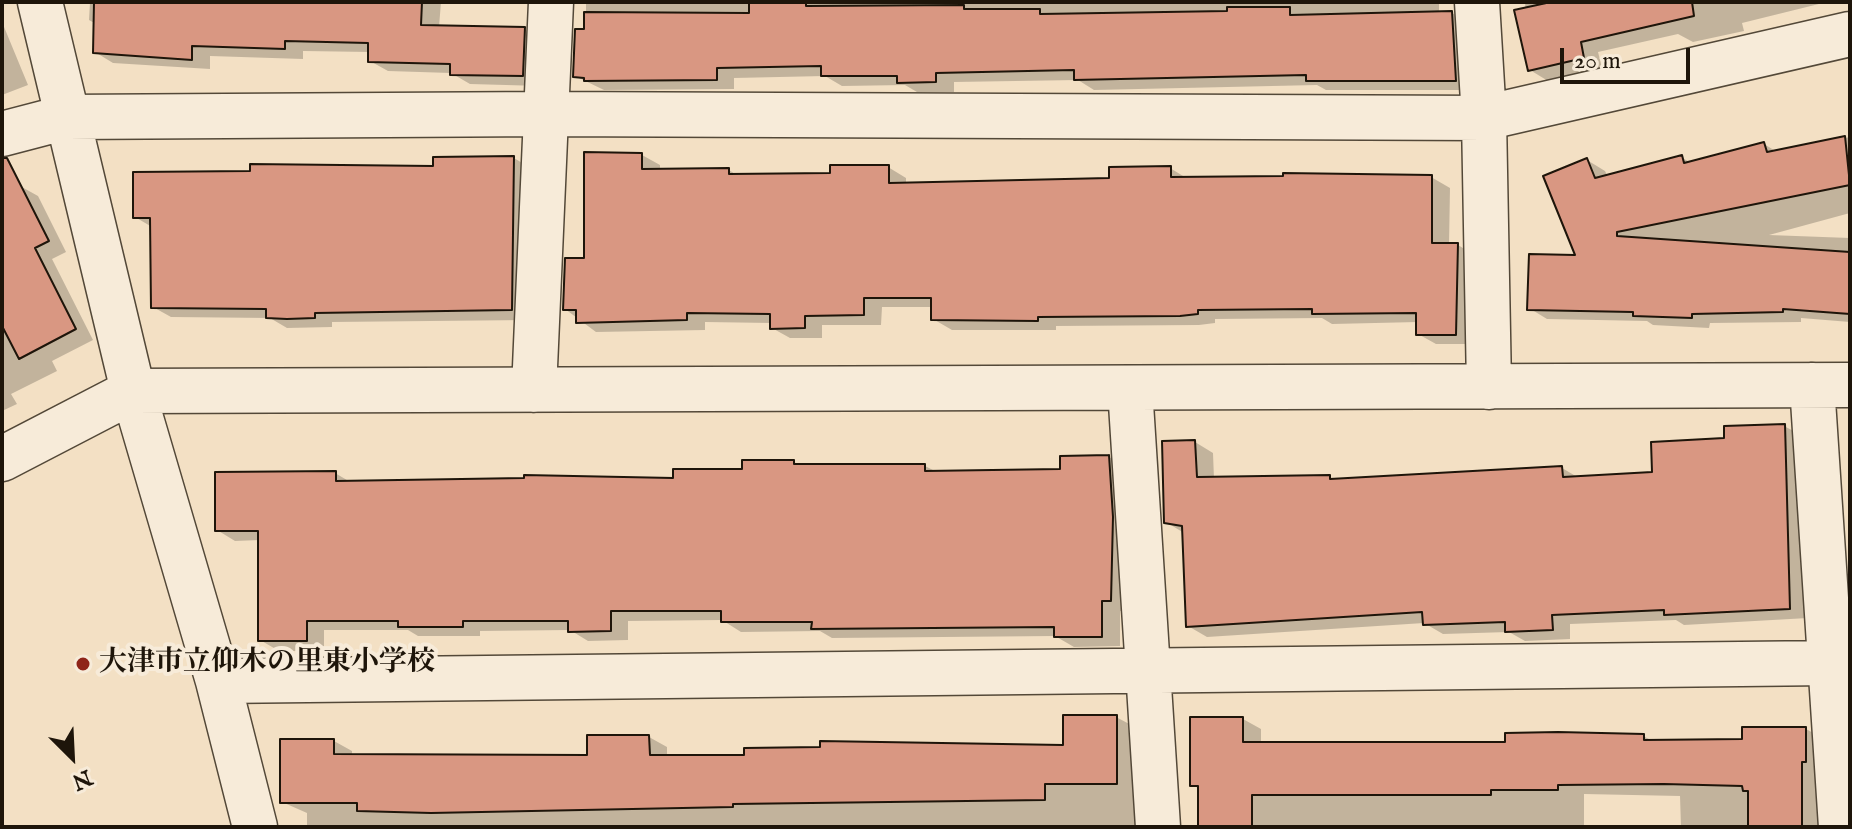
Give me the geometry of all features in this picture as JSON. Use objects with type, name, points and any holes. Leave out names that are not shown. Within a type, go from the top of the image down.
[{"type":"street","points":[[40,2],[133,391],[218,681],[255,827]]},
{"type":"street","points":[[534,390],[551,2]]},
{"type":"street","points":[[1477,2],[1484,118],[1489,387]]},
{"type":"street","points":[[2,134],[67,117],[546,114],[1484,118],[1850,34]]},
{"type":"street","points":[[2,459],[133,391],[1831,385],[1830,663],[1841,827]]},
{"type":"street","points":[[1130,388],[1158,827]]},
{"type":"street","points":[[218,681],[1830,663]]},
{"type":"building","points":[[94,2],[422,2],[421,25],[525,27],[523,76],[450,75],[450,64],[368,62],[368,43],[285,41],[285,49],[192,46],[192,60],[93,53]]},
{"type":"building","points":[[749,2],[806,2],[806,6],[964,5],[964,9],[1040,9],[1040,14],[1227,11],[1227,7],[1290,7],[1290,15],[1452,11],[1456,81],[1306,81],[1306,75],[1074,80],[1074,70],[936,73],[936,82],[897,83],[897,76],[821,76],[821,66],[717,68],[717,80],[584,81],[584,78],[573,77],[575,29],[584,29],[584,12],[749,13]]},
{"type":"building","points":[[1551,2],[1692,2],[1694,16],[1581,42],[1584,58],[1528,71],[1514,10]]},
{"type":"building","points":[[1845,136],[1850,185],[1617,232],[1617,236],[1850,252],[1850,314],[1783,309],[1783,312],[1692,314],[1692,318],[1633,316],[1633,312],[1527,310],[1529,254],[1575,255],[1543,176],[1587,158],[1595,178],[1682,155],[1684,163],[1764,142],[1767,152]]},
{"type":"building","points":[[584,152],[642,153],[642,169],[729,168],[729,174],[830,173],[830,165],[889,165],[889,183],[1109,178],[1109,167],[1171,166],[1171,177],[1283,176],[1283,173],[1432,175],[1432,243],[1458,243],[1456,335],[1416,335],[1416,313],[1312,314],[1312,309],[1198,310],[1198,314],[1180,316],[1038,317],[1038,321],[931,320],[931,298],[864,298],[864,315],[805,316],[805,328],[770,329],[770,314],[687,313],[687,320],[576,323],[576,310],[563,310],[565,258],[584,258]]},
{"type":"building","points":[[514,156],[512,310],[315,313],[315,318],[287,319],[266,318],[266,309],[151,308],[150,218],[133,218],[133,172],[250,171],[250,164],[433,166],[433,157]]},
{"type":"building","points":[[2,158],[7,158],[49,241],[35,248],[76,329],[19,359],[2,326]]},
{"type":"building","points":[[1785,424],[1790,609],[1664,615],[1664,610],[1552,615],[1553,630],[1505,632],[1505,622],[1423,625],[1422,612],[1186,627],[1182,526],[1164,523],[1162,441],[1195,440],[1197,477],[1330,475],[1330,479],[1562,466],[1563,477],[1652,472],[1651,442],[1724,438],[1724,426]]},
{"type":"building","points":[[1109,455],[1113,517],[1111,601],[1102,601],[1102,637],[1054,637],[1054,627],[811,629],[812,622],[721,622],[721,611],[611,611],[611,631],[568,632],[568,621],[463,621],[463,627],[398,627],[398,621],[307,621],[307,641],[258,641],[258,531],[215,531],[215,472],[336,471],[336,481],[524,478],[524,475],[673,478],[673,469],[742,469],[742,460],[794,460],[794,464],[925,464],[925,471],[1060,469],[1060,456]]},
{"type":"building","points":[[1063,715],[1117,715],[1117,784],[1045,784],[1045,800],[733,804],[733,807],[431,813],[357,811],[357,803],[280,803],[280,739],[334,739],[334,754],[587,755],[587,735],[649,735],[650,755],[744,755],[744,748],[820,747],[820,741],[1063,745]]},
{"type":"building","points":[[1190,717],[1243,717],[1243,742],[1505,742],[1505,733],[1558,732],[1644,734],[1644,740],[1742,739],[1742,727],[1806,727],[1806,762],[1802,762],[1802,827],[1748,827],[1748,791],[1743,791],[1742,786],[1664,784],[1558,785],[1558,790],[1491,790],[1491,795],[1252,795],[1252,827],[1198,827],[1198,786],[1190,786]]},
{"type":"place","name":"大津市立仰木の里東小学校","points":[[83,664]]}]
